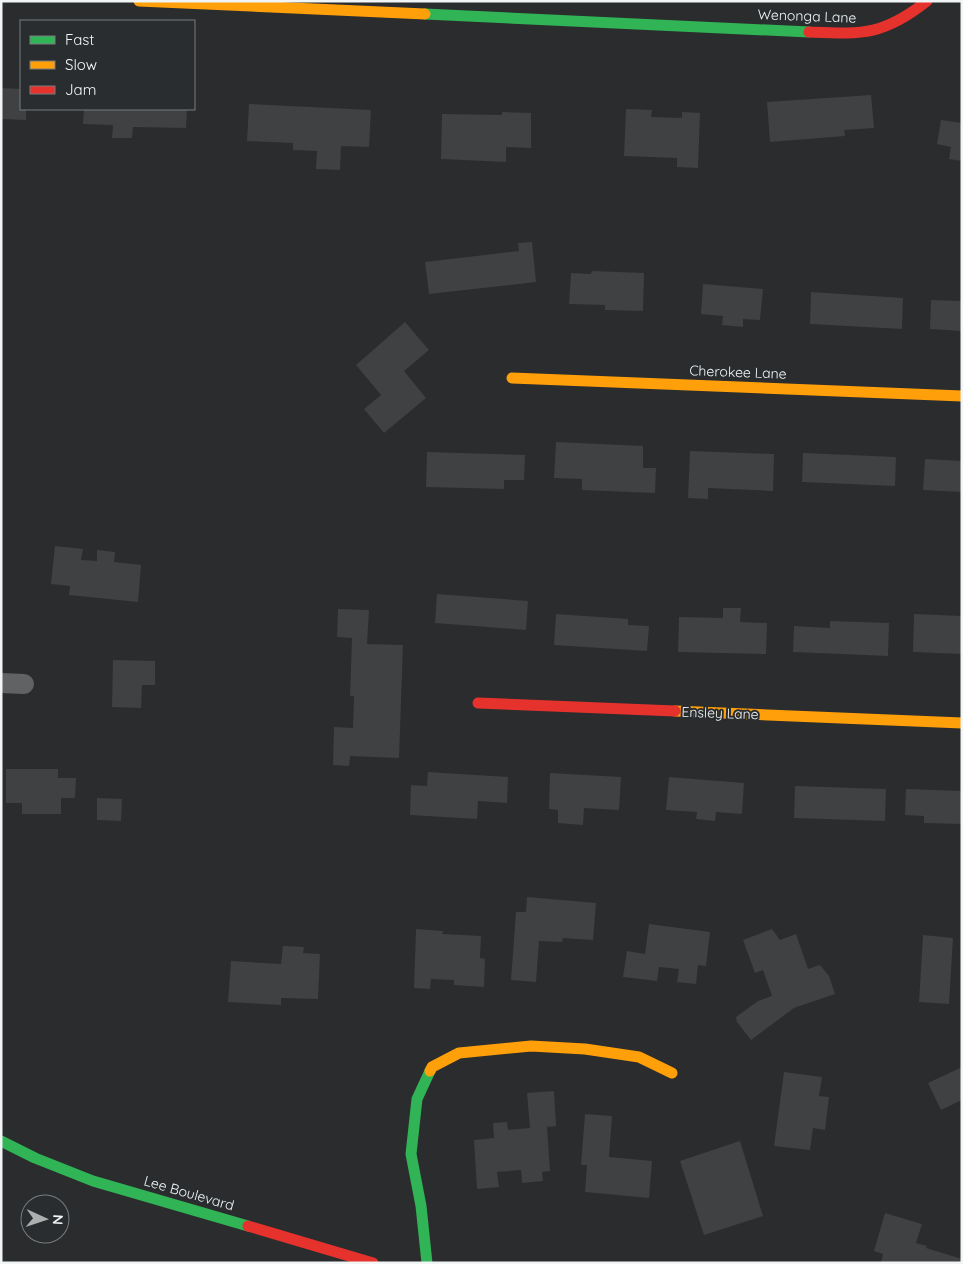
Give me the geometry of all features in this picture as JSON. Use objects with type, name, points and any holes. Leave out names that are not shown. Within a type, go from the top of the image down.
[{"type":"street","name":"Wenonga Lane","points":[[139,1],[838,33],[863,32],[890,25],[912,13],[927,1]]},
{"type":"street","name":"Cherokee Lane","points":[[512,378],[962,396]]},
{"type":"street","points":[[1,683],[24,684]]},
{"type":"street","name":"Ensley Lane","points":[[478,703],[962,723]]},
{"type":"street","points":[[427,1263],[421,1206],[411,1154],[416,1100],[432,1067],[459,1053],[532,1046],[585,1049],[639,1057],[672,1073]]},
{"type":"street","name":"Lee Boulevard","points":[[1,1141],[47,1165],[93,1181],[373,1263]]},
{"type":"building","points":[[1,88],[20,89],[20,110],[26,110],[26,120],[1,119]]},
{"type":"building","points":[[871,95],[874,128],[844,130],[845,136],[770,142],[767,102]]},
{"type":"building","points":[[249,104],[371,110],[369,147],[341,146],[340,170],[316,169],[317,151],[293,150],[293,143],[247,141]]},
{"type":"building","points":[[626,109],[652,110],[651,117],[682,118],[682,112],[700,113],[698,168],[677,167],[677,158],[624,156]]},
{"type":"building","points":[[84,110],[187,110],[186,128],[133,127],[132,138],[112,138],[113,125],[83,124]]},
{"type":"building","points":[[502,112],[531,113],[531,148],[506,147],[506,162],[441,159],[442,114],[502,115]]},
{"type":"building","points":[[941,120],[962,123],[962,161],[949,159],[951,147],[937,144]]},
{"type":"building","points":[[532,242],[536,282],[429,294],[425,262],[519,251],[518,243]]},
{"type":"building","points":[[592,271],[644,273],[643,311],[605,310],[605,305],[569,304],[571,273],[591,274]]},
{"type":"building","points":[[703,284],[763,289],[760,320],[743,319],[743,327],[722,325],[723,316],[701,314]]},
{"type":"building","points":[[811,292],[903,298],[902,329],[810,324]]},
{"type":"building","points":[[931,300],[962,301],[962,331],[930,329]]},
{"type":"building","points":[[405,322],[429,350],[404,371],[426,398],[384,433],[364,409],[381,395],[356,365]]},
{"type":"building","points":[[556,442],[643,446],[643,468],[656,468],[655,493],[582,490],[582,479],[554,478]]},
{"type":"building","points":[[690,451],[774,454],[773,491],[708,488],[708,499],[688,498]]},
{"type":"building","points":[[427,452],[525,455],[524,480],[504,480],[504,489],[426,487]]},
{"type":"building","points":[[803,453],[896,457],[895,486],[802,482]]},
{"type":"building","points":[[925,459],[962,461],[962,492],[923,490]]},
{"type":"building","points":[[55,546],[83,549],[81,560],[97,561],[97,550],[115,552],[114,562],[141,565],[138,602],[69,595],[70,586],[51,584]]},
{"type":"building","points":[[437,594],[528,601],[526,630],[435,623]]},
{"type":"building","points":[[723,608],[741,608],[740,622],[767,623],[766,654],[678,652],[679,617],[723,618]]},
{"type":"building","points":[[338,609],[369,610],[367,644],[403,645],[399,758],[350,756],[349,766],[333,765],[334,727],[353,728],[354,696],[350,696],[352,638],[337,637]]},
{"type":"building","points":[[556,614],[628,619],[628,625],[649,626],[647,651],[554,645]]},
{"type":"building","points":[[914,614],[962,616],[962,654],[913,652]]},
{"type":"building","points":[[830,621],[889,623],[888,656],[793,652],[794,626],[830,628]]},
{"type":"building","points":[[113,660],[155,661],[155,685],[142,685],[141,708],[112,707]]},
{"type":"building","points":[[6,769],[58,769],[58,778],[76,778],[75,798],[61,798],[61,814],[22,814],[22,803],[6,803]]},
{"type":"building","points":[[428,772],[508,777],[507,803],[478,801],[477,819],[410,815],[411,785],[427,786]]},
{"type":"building","points":[[550,773],[621,777],[619,810],[584,808],[583,825],[558,823],[558,810],[549,809]]},
{"type":"building","points":[[669,777],[744,783],[742,814],[716,812],[715,821],[696,819],[697,812],[666,810]]},
{"type":"building","points":[[795,786],[886,789],[885,821],[794,818]]},
{"type":"building","points":[[906,789],[962,791],[962,824],[924,823],[924,816],[905,815]]},
{"type":"building","points":[[97,798],[122,799],[121,821],[97,820]]},
{"type":"building","points":[[527,897],[596,903],[593,940],[563,938],[562,942],[539,941],[536,982],[511,980],[516,912],[526,912]]},
{"type":"building","points":[[649,924],[710,932],[706,966],[698,965],[696,984],[677,982],[679,969],[659,967],[657,981],[623,977],[627,951],[645,954]]},
{"type":"building","points":[[416,929],[443,931],[442,934],[481,936],[480,958],[485,959],[484,987],[454,985],[454,980],[431,979],[430,989],[414,988]]},
{"type":"building","points":[[772,929],[780,940],[796,934],[808,969],[820,965],[829,976],[835,994],[794,1008],[751,1040],[737,1022],[736,1017],[758,1001],[772,996],[763,970],[755,973],[743,940]]},
{"type":"building","points":[[923,935],[953,938],[949,1004],[919,1002]]},
{"type":"building","points":[[283,946],[304,947],[303,953],[320,954],[318,999],[281,998],[281,1005],[228,1002],[231,961],[281,964]]},
{"type":"building","points":[[962,1067],[962,1100],[941,1110],[928,1083]]},
{"type":"building","points":[[784,1072],[822,1077],[819,1096],[829,1097],[825,1130],[813,1128],[810,1150],[774,1146]]},
{"type":"building","points":[[554,1091],[556,1126],[547,1127],[550,1171],[542,1172],[543,1181],[522,1183],[521,1170],[497,1172],[499,1187],[477,1189],[474,1140],[494,1138],[493,1123],[507,1122],[508,1130],[530,1128],[527,1093]]},
{"type":"building","points":[[585,1114],[612,1116],[609,1157],[652,1161],[649,1198],[585,1192],[587,1165],[581,1165]]},
{"type":"building","points":[[740,1141],[763,1216],[704,1235],[680,1161]]},
{"type":"building","points":[[885,1213],[922,1224],[916,1243],[962,1259],[962,1263],[881,1263],[883,1254],[874,1251]]},
{"type":"traffic: fast","points":[[425,14],[809,32]]},
{"type":"traffic: fast","points":[[427,1263],[421,1206],[411,1154],[417,1099],[430,1071]]},
{"type":"traffic: fast","points":[[1,1141],[35,1158],[93,1181],[248,1226]]},
{"type":"traffic: slow","points":[[139,1],[425,14]]},
{"type":"traffic: slow","points":[[512,378],[962,396]]},
{"type":"traffic: slow","points":[[675,711],[962,723]]},
{"type":"traffic: slow","points":[[430,1071],[432,1067],[459,1053],[531,1046],[585,1049],[639,1057],[672,1073]]},
{"type":"traffic: jam","points":[[809,32],[844,33],[884,27],[897,21],[927,1]]},
{"type":"traffic: jam","points":[[478,703],[675,711]]},
{"type":"traffic: jam","points":[[248,1226],[373,1263]]}]
